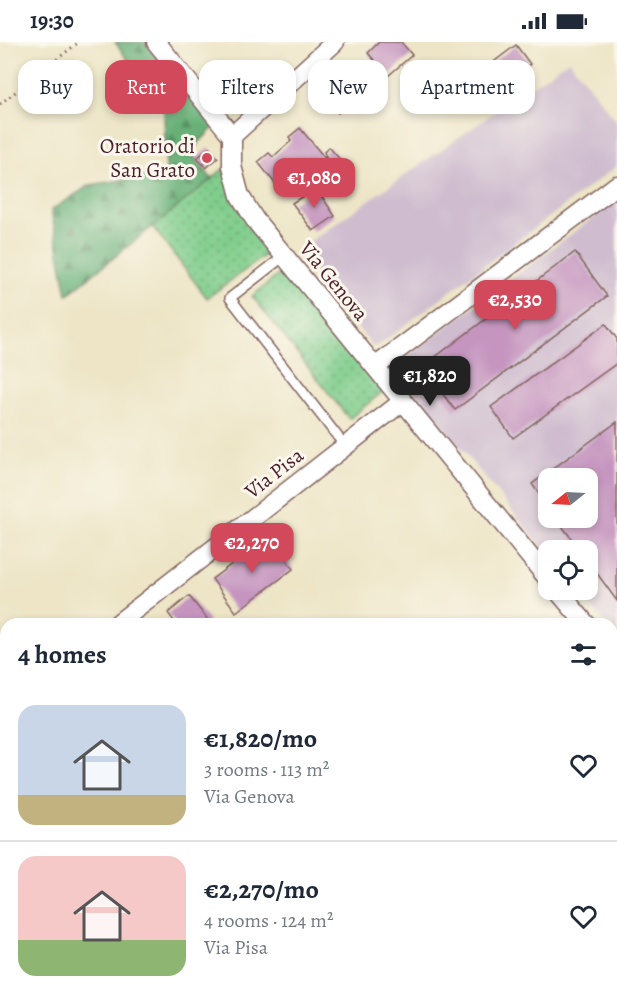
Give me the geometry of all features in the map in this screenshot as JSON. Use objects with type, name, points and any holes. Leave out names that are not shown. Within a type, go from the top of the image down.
[{"type":"street","points":[[156,42],[232,136],[334,42]]},
{"type":"street","name":"Via Genova","points":[[232,136],[232,166],[240,195],[255,220],[538,567]]},
{"type":"street","points":[[375,367],[617,185]]},
{"type":"street","name":"Via Pisa","points":[[125,618],[402,402]]},
{"type":"street","points":[[566,600],[581,618]]},
{"type":"lane","points":[[284,256],[230,298],[345,446]]},
{"type":"path","points":[[0,104],[79,42]]},
{"type":"shaded area","points":[[569,60],[617,122],[617,166],[373,347],[298,250],[492,114],[535,114],[535,84]]},
{"type":"shaded area","points":[[617,200],[617,618],[601,618],[586,600],[598,600],[598,540],[538,542],[397,371],[398,363]]},
{"type":"green space","points":[[115,42],[144,42],[160,60],[128,60]]},
{"type":"green space","points":[[187,92],[199,105],[199,114],[206,114],[216,125],[190,152],[212,179],[67,295],[51,210],[90,185],[166,173],[164,114],[187,114]]},
{"type":"green space","points":[[226,167],[272,250],[207,298],[152,226]]},
{"type":"green space","points":[[287,268],[385,390],[349,419],[252,296]]},
{"type":"building","points":[[379,42],[401,42],[412,55],[406,60],[400,60],[400,66],[388,76],[388,60],[374,60],[368,53]]},
{"type":"building","points":[[516,45],[527,60],[496,60]]},
{"type":"building","points":[[300,128],[328,162],[313,176],[305,165],[297,170],[295,168],[289,173],[296,182],[281,191],[258,162],[269,153],[273,157],[291,141],[289,137]]},
{"type":"building","points":[[329,147],[353,174],[328,189],[321,179],[333,169],[324,152]]},
{"type":"building","name":"Oratorio di San Grato","points":[[209,148],[218,158],[206,168],[197,158]]},
{"type":"building","points":[[316,188],[335,216],[313,231],[292,203]]},
{"type":"building","points":[[575,252],[607,296],[455,410],[422,367]]},
{"type":"building","points":[[606,324],[617,339],[617,363],[513,438],[491,407]]},
{"type":"building","points":[[617,422],[617,601],[598,575],[598,540],[572,540],[564,528],[598,528],[598,468],[554,468]]},
{"type":"building","points":[[538,480],[538,492],[532,484]]},
{"type":"building","points":[[269,536],[293,569],[236,612],[212,579]]},
{"type":"building","points":[[189,596],[207,618],[172,618],[168,613]]},
{"type":"place","name":"Oratorio di San Grato","points":[[207,158]]}]
